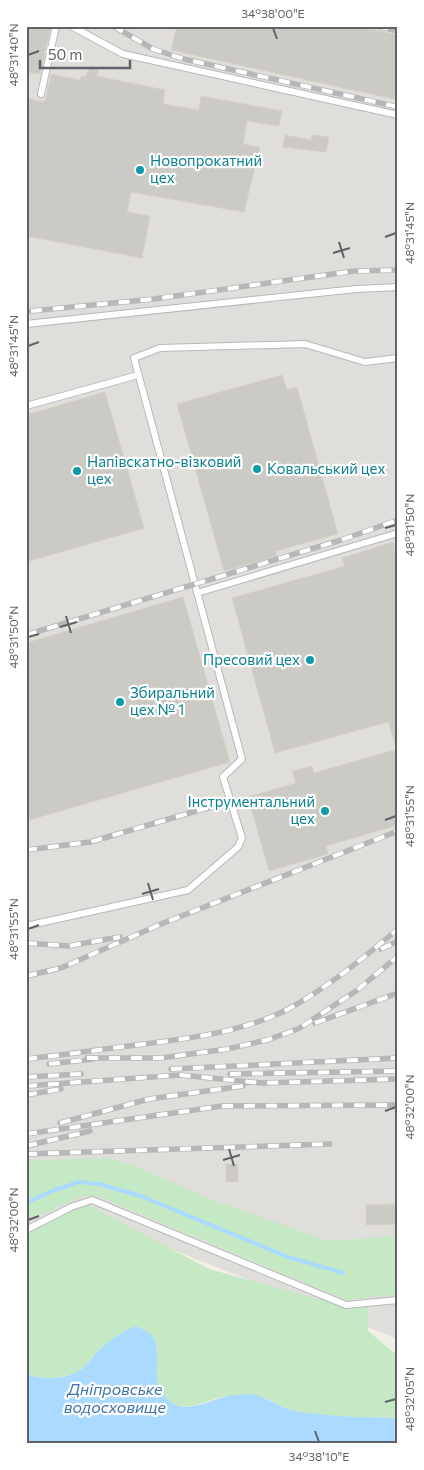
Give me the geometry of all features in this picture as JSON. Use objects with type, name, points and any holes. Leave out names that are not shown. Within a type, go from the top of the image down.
[{"type":"lane","points":[[41,94],[56,26]]},
{"type":"lane","points":[[71,26],[123,54],[398,114]]},
{"type":"lane","points":[[26,324],[356,289],[398,287]]},
{"type":"lane","points":[[26,926],[188,890],[238,846],[242,838],[223,776],[242,759],[134,358],[160,348],[305,344],[364,362],[398,358]]},
{"type":"lane","points":[[26,406],[138,375]]},
{"type":"lane","points":[[197,593],[398,534]]},
{"type":"lane","points":[[26,1230],[71,1207],[92,1200],[346,1305],[398,1300]]},
{"type":"shaded area","points":[[26,26],[398,26],[398,1339],[95,1219],[26,1247]]},
{"type":"green space","points":[[107,1158],[130,1164],[215,1201],[329,1241],[398,1236],[398,1294],[346,1300],[97,1196],[83,1196],[26,1221],[26,1163],[40,1160]]},
{"type":"green space","points":[[88,1205],[209,1269],[340,1305],[368,1307],[368,1331],[398,1356],[398,1418],[321,1415],[291,1410],[267,1399],[245,1396],[216,1398],[193,1406],[178,1405],[164,1397],[158,1385],[156,1363],[158,1349],[136,1326],[111,1340],[82,1369],[69,1375],[39,1378],[26,1373],[26,1234],[60,1216]]},
{"type":"water","name":"Дніпровське водосховище","points":[[136,1326],[149,1333],[156,1342],[158,1384],[168,1400],[175,1405],[190,1407],[229,1396],[252,1394],[295,1411],[333,1416],[398,1418],[398,1444],[26,1444],[26,1373],[39,1378],[69,1375],[82,1369],[111,1340]]},
{"type":"building","points":[[26,26],[51,26],[40,74],[26,72]]},
{"type":"building","points":[[177,26],[356,26],[398,35],[398,100],[171,50]]},
{"type":"building","name":"Новопрокатний цех","points":[[91,66],[99,71],[96,76],[165,90],[163,104],[199,110],[201,96],[282,111],[279,126],[247,121],[243,144],[260,147],[244,212],[131,192],[127,212],[150,216],[142,258],[26,236],[26,98],[45,102],[51,74],[80,80],[81,76],[85,77]]},
{"type":"building","points":[[285,135],[311,140],[312,135],[329,137],[326,152],[283,147]]},
{"type":"building","name":"Ковальський цех","points":[[282,375],[287,390],[297,387],[338,534],[276,551],[277,556],[224,571],[177,404]]},
{"type":"building","name":"Напівскатно-візковий цех","points":[[105,392],[144,528],[26,562],[26,415]]},
{"type":"building","name":"Пресовий цех","points":[[393,542],[398,558],[398,744],[396,745],[388,722],[275,753],[232,598],[345,566],[342,558]]},
{"type":"building","name":"Збиральний цех № 1","points":[[183,597],[230,762],[26,821],[26,643]]},
{"type":"building","name":"Інструментальний цех","points":[[398,749],[398,825],[326,846],[328,854],[269,871],[248,797],[296,783],[292,771],[312,766],[314,773]]},
{"type":"building","points":[[226,1164],[238,1164],[238,1182],[226,1182]]},
{"type":"building","points":[[398,1204],[398,1224],[366,1225],[366,1205]]},
{"type":"waterway","points":[[26,1203],[52,1191],[79,1182],[99,1184],[141,1196],[288,1257],[343,1273]]},
{"type":"railway","points":[[113,26],[153,49],[184,59],[398,107]]},
{"type":"railway","points":[[377,26],[398,31]]},
{"type":"railway","points":[[31,311],[154,299],[354,271],[398,270]]},
{"type":"railway","points":[[26,635],[341,540],[398,520]]},
{"type":"railway","points":[[26,850],[90,842],[224,803]]},
{"type":"railway","points":[[26,976],[61,968],[161,924],[398,831]]},
{"type":"railway","points":[[26,1059],[195,1037],[254,1023],[290,1008],[318,991],[360,961],[398,929]]},
{"type":"railway","points":[[26,943],[68,946],[120,937]]},
{"type":"railway","points":[[381,949],[398,941]]},
{"type":"railway","points":[[87,1058],[161,1058],[227,1049],[267,1040],[298,1029],[356,991],[398,956]]},
{"type":"railway","points":[[315,1023],[398,993]]},
{"type":"railway","points":[[171,1069],[398,1058]]},
{"type":"railway","points":[[49,1064],[93,1059]]},
{"type":"railway","points":[[230,1074],[398,1071]]},
{"type":"railway","points":[[26,1077],[81,1074]]},
{"type":"railway","points":[[26,1086],[180,1075],[262,1083],[398,1079]]},
{"type":"railway","points":[[60,1123],[149,1099],[243,1086]]},
{"type":"railway","points":[[26,1095],[61,1089]]},
{"type":"railway","points":[[26,1134],[222,1106],[398,1105]]},
{"type":"railway","points":[[26,1146],[90,1131]]},
{"type":"railway","points":[[26,1154],[330,1144]]},
{"type":"place","name":"Новопрокатний цех","points":[[140,170]]},
{"type":"place","name":"Ковальський цех","points":[[257,469]]},
{"type":"place","name":"Напівскатно-візковий цех","points":[[77,471]]},
{"type":"place","name":"Пресовий цех","points":[[310,660]]},
{"type":"place","name":"Збиральний цех № 1","points":[[120,702]]},
{"type":"place","name":"Інструментальний цех","points":[[325,811]]}]
